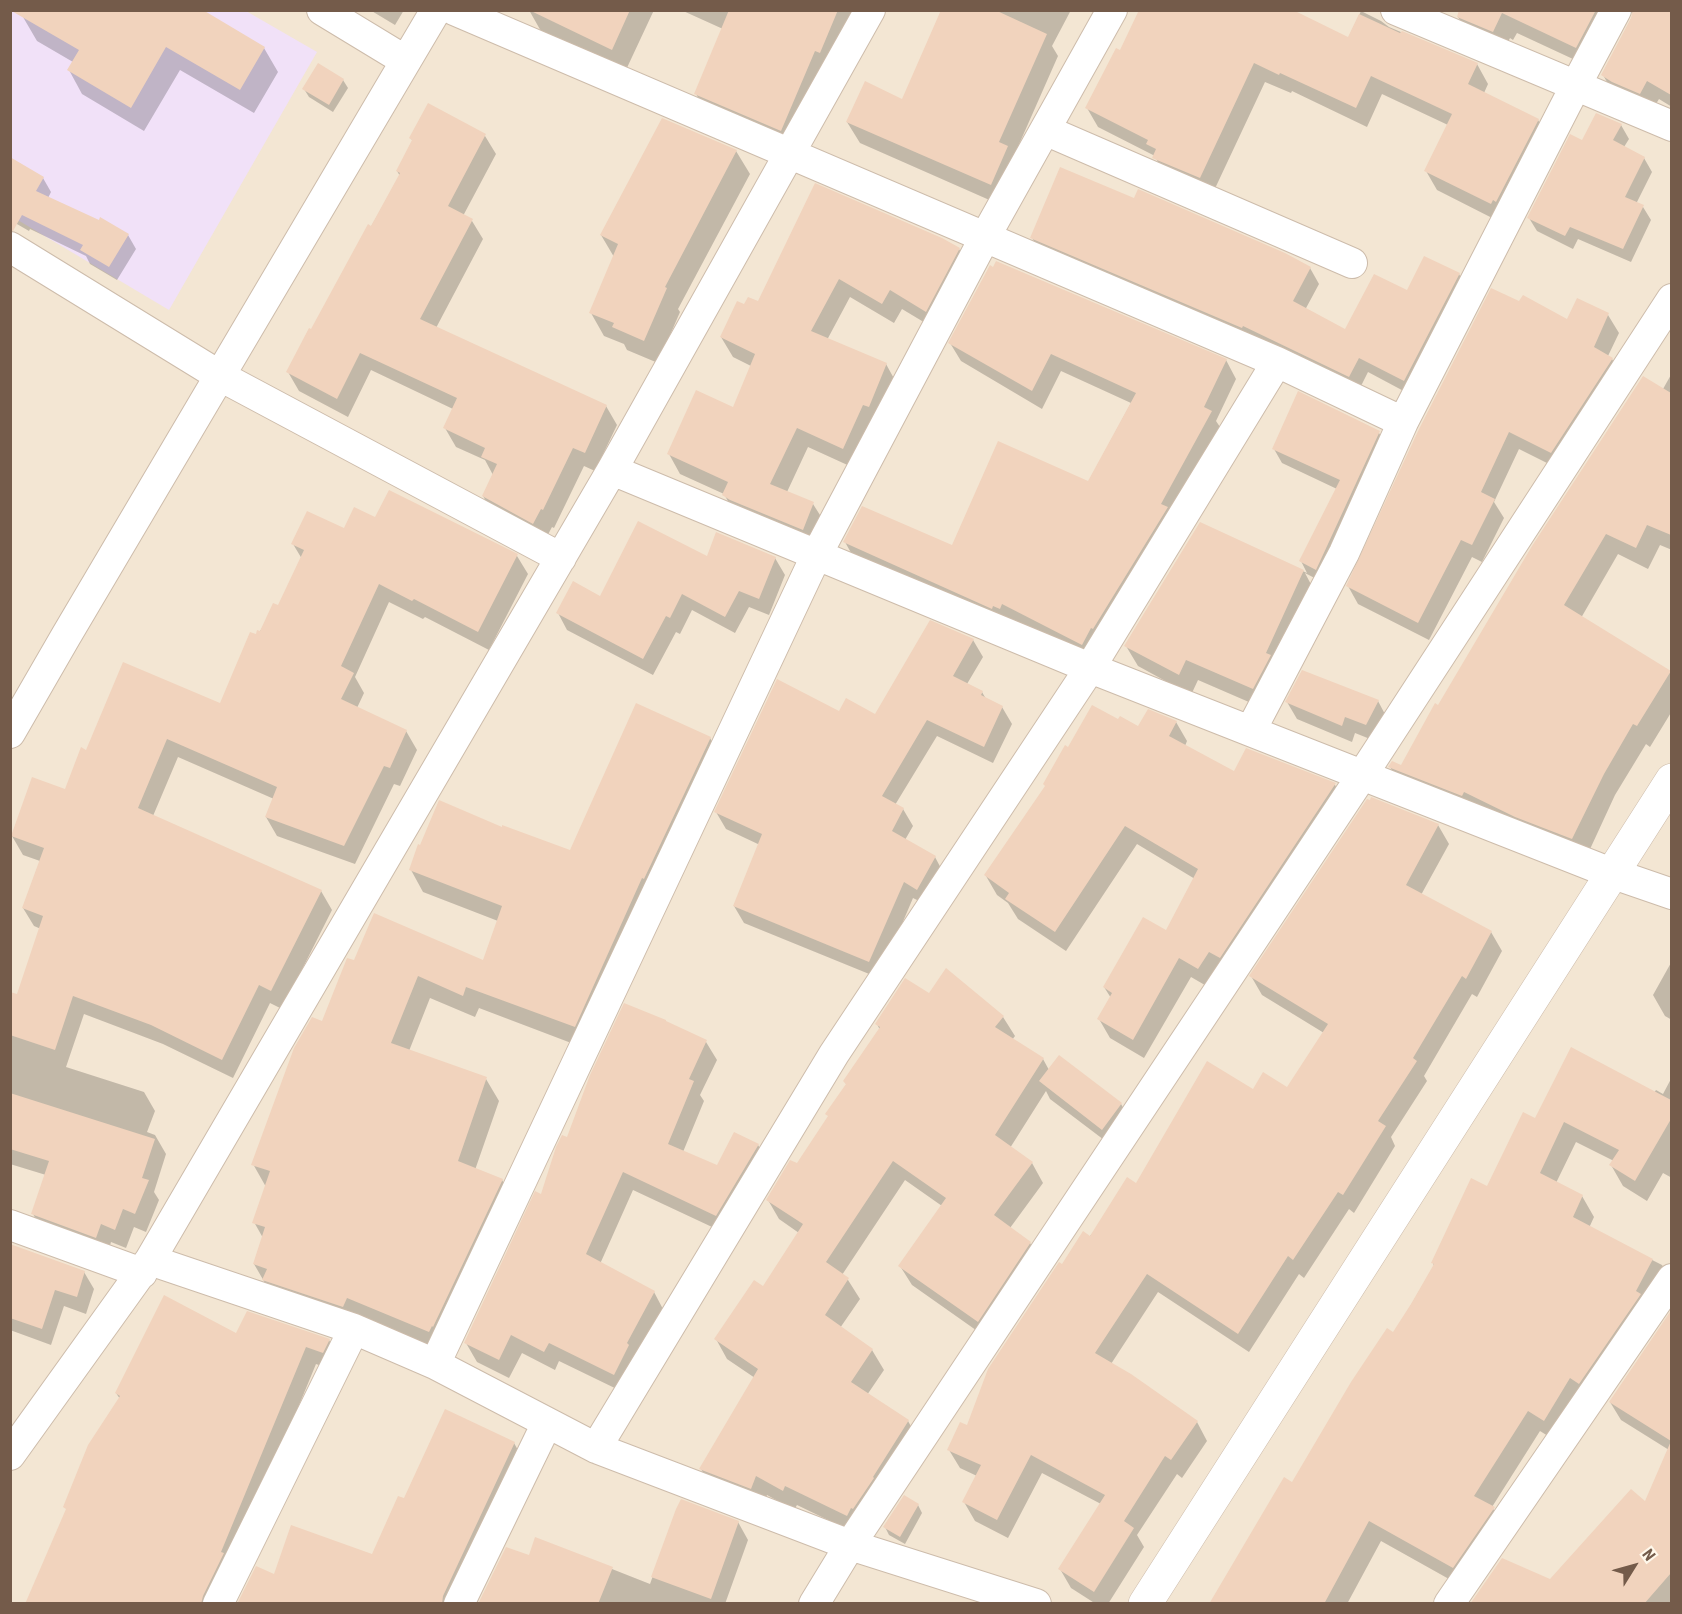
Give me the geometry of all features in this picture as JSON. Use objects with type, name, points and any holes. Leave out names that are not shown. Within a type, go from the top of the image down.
[{"type":"street","points":[[322,10],[406,61]]},
{"type":"street","points":[[10,733],[436,10]]},
{"type":"street","points":[[454,10],[1277,362],[1403,422]]},
{"type":"street","points":[[10,1455],[146,1266],[612,470],[870,10]]},
{"type":"street","points":[[435,1364],[816,556],[985,237],[1112,10]]},
{"type":"street","points":[[1251,730],[1344,553],[1403,422],[1616,10]]},
{"type":"street","points":[[1400,11],[1671,126]]},
{"type":"street","points":[[1045,130],[1352,263]]},
{"type":"street","points":[[10,247],[220,376],[561,558]]},
{"type":"street","points":[[813,1604],[1363,774],[1671,299]]},
{"type":"street","points":[[596,1448],[834,1054],[1090,668],[1277,362]]},
{"type":"street","points":[[612,470],[1090,668],[1611,873],[1671,894]]},
{"type":"street","points":[[1145,1604],[1671,780]]},
{"type":"street","points":[[10,1225],[354,1329],[435,1364],[596,1448],[850,1545],[1036,1604]]},
{"type":"street","points":[[1449,1604],[1671,1279]]},
{"type":"street","points":[[218,1604],[354,1329]]},
{"type":"street","points":[[459,1604],[547,1423]]},
{"type":"shaded area","points":[[11,11],[1671,11],[1671,1603],[11,1603]]},
{"type":"shaded area","points":[[11,11],[246,11],[317,52],[169,310],[11,216]]},
{"type":"building","points":[[10,10],[203,10],[265,47],[240,90],[166,47],[131,108],[67,70],[79,50]]},
{"type":"building","points":[[529,10],[630,10],[612,50]]},
{"type":"building","points":[[729,10],[838,10],[820,53],[815,51],[781,131],[694,94]]},
{"type":"building","points":[[941,10],[995,10],[1047,34],[999,142],[1008,146],[991,185],[846,122],[865,81],[902,99]]},
{"type":"building","points":[[1139,10],[1293,10],[1348,37],[1359,14],[1400,33],[1402,31],[1478,63],[1468,84],[1539,119],[1496,202],[1493,200],[1491,204],[1424,171],[1452,114],[1371,76],[1356,108],[1254,63],[1200,178],[1152,158],[1156,149],[1146,144],[1148,140],[1085,108],[1116,48],[1120,50]]},
{"type":"building","points":[[1459,10],[1596,10],[1576,48],[1502,13],[1493,32],[1457,17]]},
{"type":"building","points":[[1633,10],[1671,10],[1671,95],[1647,81],[1640,94],[1601,75]]},
{"type":"building","points":[[318,63],[344,79],[329,105],[302,89]]},
{"type":"building","points":[[428,103],[486,134],[448,206],[473,219],[420,319],[607,405],[585,453],[573,448],[543,510],[541,509],[533,524],[482,496],[497,464],[481,457],[485,448],[443,428],[457,398],[360,353],[337,399],[286,372],[368,224],[371,226],[400,173],[396,171],[412,140],[409,138]]},
{"type":"building","points":[[1596,113],[1622,124],[1613,140],[1645,157],[1625,197],[1644,205],[1623,249],[1570,227],[1565,236],[1527,218],[1570,134],[1582,140]]},
{"type":"building","points":[[662,118],[737,150],[665,287],[667,288],[644,341],[612,327],[614,323],[589,313],[618,244],[600,235]]},
{"type":"building","points":[[10,157],[44,177],[36,191],[99,220],[100,217],[129,234],[109,267],[80,250],[83,245],[22,215],[13,231],[10,230]]},
{"type":"building","points":[[1060,167],[1134,198],[1138,189],[1285,253],[1311,267],[1293,301],[1345,329],[1374,274],[1407,290],[1424,256],[1460,273],[1404,381],[1359,358],[1349,377],[1243,326],[1242,328],[1030,238]]},
{"type":"building","points":[[815,183],[960,248],[926,312],[890,290],[882,304],[839,279],[811,331],[887,363],[869,407],[863,405],[843,449],[797,428],[770,484],[814,502],[803,530],[730,500],[722,495],[728,482],[667,454],[696,390],[733,407],[755,354],[720,337],[737,301],[744,304],[748,297],[758,301]]},
{"type":"building","points":[[996,261],[1227,359],[1204,407],[1212,411],[1161,504],[1168,507],[1082,645],[1002,604],[1000,609],[993,606],[992,609],[843,542],[862,506],[952,545],[998,441],[1088,481],[1136,393],[1051,354],[1032,391],[948,343],[990,265],[993,267]]},
{"type":"building","points":[[1491,288],[1519,301],[1523,295],[1567,319],[1577,298],[1609,313],[1594,347],[1613,358],[1551,453],[1509,432],[1481,492],[1495,499],[1472,545],[1461,540],[1418,623],[1346,586],[1419,429]]},
{"type":"building","points":[[1643,376],[1671,393],[1671,535],[1647,525],[1636,548],[1606,534],[1564,605],[1671,671],[1637,726],[1633,724],[1604,774],[1572,839],[1515,817],[1464,792],[1462,796],[1388,767],[1392,761],[1401,765],[1435,703],[1438,705],[1532,546]]},
{"type":"building","points":[[1298,391],[1380,431],[1316,570],[1299,561],[1340,480],[1272,449]]},
{"type":"building","points":[[389,490],[518,554],[478,632],[379,584],[341,666],[354,673],[341,699],[407,730],[390,768],[384,766],[344,846],[265,817],[277,787],[167,739],[138,808],[322,890],[271,991],[259,985],[222,1060],[151,1025],[73,996],[55,1050],[10,1035],[10,992],[17,994],[43,916],[22,908],[44,848],[11,836],[32,777],[65,789],[81,747],[86,750],[123,662],[220,703],[250,632],[256,634],[257,630],[260,631],[273,603],[278,605],[304,550],[291,544],[307,511],[344,528],[354,507],[375,517]]},
{"type":"building","points":[[638,521],[707,556],[716,532],[776,557],[759,599],[739,591],[725,617],[682,594],[670,618],[666,616],[643,659],[556,613],[573,581],[600,596]]},
{"type":"building","points":[[1200,522],[1304,570],[1266,653],[1271,655],[1253,689],[1186,660],[1179,675],[1124,646]]},
{"type":"building","points":[[930,620],[974,639],[953,676],[983,691],[981,695],[1003,706],[984,747],[927,720],[882,796],[904,808],[892,831],[936,856],[917,890],[904,882],[869,962],[733,906],[762,834],[714,812],[777,679],[839,711],[846,698],[875,714]]},
{"type":"building","points":[[1302,670],[1379,700],[1366,725],[1345,717],[1342,726],[1285,702]]},
{"type":"building","points":[[636,703],[711,737],[644,879],[642,878],[575,1027],[466,987],[463,996],[418,976],[391,1043],[487,1077],[458,1161],[503,1179],[433,1327],[429,1332],[347,1298],[343,1307],[262,1280],[267,1269],[253,1264],[265,1227],[252,1223],[270,1171],[251,1165],[294,1048],[312,1017],[322,1021],[347,958],[354,960],[374,913],[483,960],[502,906],[409,870],[418,844],[420,845],[439,800],[502,827],[502,825],[570,850]]},
{"type":"building","points":[[1092,705],[1118,719],[1120,716],[1138,726],[1148,709],[1177,721],[1169,736],[1234,771],[1246,748],[1336,783],[1220,958],[1209,952],[1198,969],[1179,958],[1133,1040],[1097,1019],[1112,993],[1103,987],[1143,917],[1166,930],[1198,869],[1125,826],[1055,932],[1005,899],[1009,893],[984,875],[1045,786],[1043,784],[1065,745],[1068,747]]},
{"type":"building","points":[[1371,797],[1439,824],[1406,885],[1492,931],[1466,979],[1462,976],[1413,1058],[1417,1061],[1378,1121],[1386,1126],[1343,1195],[1338,1192],[1293,1260],[1288,1256],[1238,1334],[1147,1274],[1095,1353],[1131,1374],[1198,1421],[1171,1460],[1165,1456],[1124,1521],[1134,1528],[1094,1592],[1058,1569],[1105,1495],[1031,1455],[997,1520],[962,1502],[981,1465],[947,1450],[960,1422],[967,1425],[988,1369],[1059,1262],[1062,1264],[1083,1231],[1090,1236],[1127,1177],[1136,1183],[1207,1061],[1253,1089],[1263,1072],[1287,1087],[1328,1024],[1249,976],[1367,799],[1370,800]]},
{"type":"building","points":[[946,968],[1004,1016],[995,1027],[1044,1058],[995,1135],[1033,1162],[994,1215],[1031,1242],[978,1322],[898,1266],[946,1198],[893,1161],[826,1262],[849,1278],[825,1315],[873,1349],[851,1382],[909,1420],[874,1478],[847,1516],[785,1486],[783,1491],[756,1476],[751,1489],[699,1469],[758,1369],[714,1339],[754,1280],[763,1286],[803,1224],[766,1200],[790,1160],[797,1163],[828,1116],[825,1114],[846,1084],[843,1081],[880,1027],[875,1024],[905,978],[929,993]]},
{"type":"building","points":[[624,1003],[707,1040],[689,1079],[694,1081],[668,1144],[717,1165],[734,1132],[759,1144],[716,1216],[623,1172],[586,1254],[655,1291],[627,1343],[629,1345],[614,1375],[549,1343],[544,1352],[511,1335],[499,1360],[464,1343],[535,1191],[541,1194],[556,1147],[562,1135],[567,1137],[590,1075]]},
{"type":"building","points":[[1571,1047],[1671,1100],[1671,1119],[1635,1181],[1609,1165],[1619,1150],[1564,1122],[1540,1173],[1583,1195],[1573,1217],[1653,1259],[1636,1291],[1641,1294],[1579,1384],[1570,1378],[1544,1421],[1528,1411],[1474,1496],[1495,1507],[1453,1568],[1369,1521],[1324,1604],[1209,1604],[1284,1477],[1292,1482],[1351,1382],[1387,1328],[1393,1332],[1411,1304],[1434,1264],[1431,1263],[1471,1178],[1487,1186],[1523,1112],[1535,1118]]},
{"type":"building","points":[[1059,1055],[1122,1103],[1102,1130],[1039,1081]]},
{"type":"building","points":[[10,1093],[155,1139],[142,1178],[149,1180],[135,1214],[123,1209],[115,1230],[101,1224],[96,1238],[31,1214],[49,1161],[10,1149]]},
{"type":"building","points":[[10,1244],[85,1271],[77,1297],[55,1290],[42,1329],[10,1318]]},
{"type":"building","points":[[164,1295],[236,1333],[247,1311],[330,1339],[323,1353],[306,1347],[221,1552],[224,1553],[201,1604],[25,1604],[66,1509],[63,1507],[88,1445],[120,1396],[115,1393]]},
{"type":"building","points":[[1671,1313],[1671,1441],[1609,1402]]},
{"type":"building","points":[[445,1409],[515,1442],[443,1596],[442,1604],[237,1604],[256,1566],[274,1574],[291,1525],[372,1554],[398,1496],[404,1498]]},
{"type":"building","points":[[1671,1441],[1671,1573],[1644,1604],[1470,1604],[1502,1558],[1550,1579],[1631,1489],[1645,1501]]},
{"type":"building","points":[[904,1495],[919,1504],[900,1537],[883,1527]]},
{"type":"building","points":[[681,1499],[739,1521],[711,1599],[651,1577]]},
{"type":"building","points":[[535,1537],[613,1567],[598,1604],[478,1604],[506,1547],[529,1555]]}]
